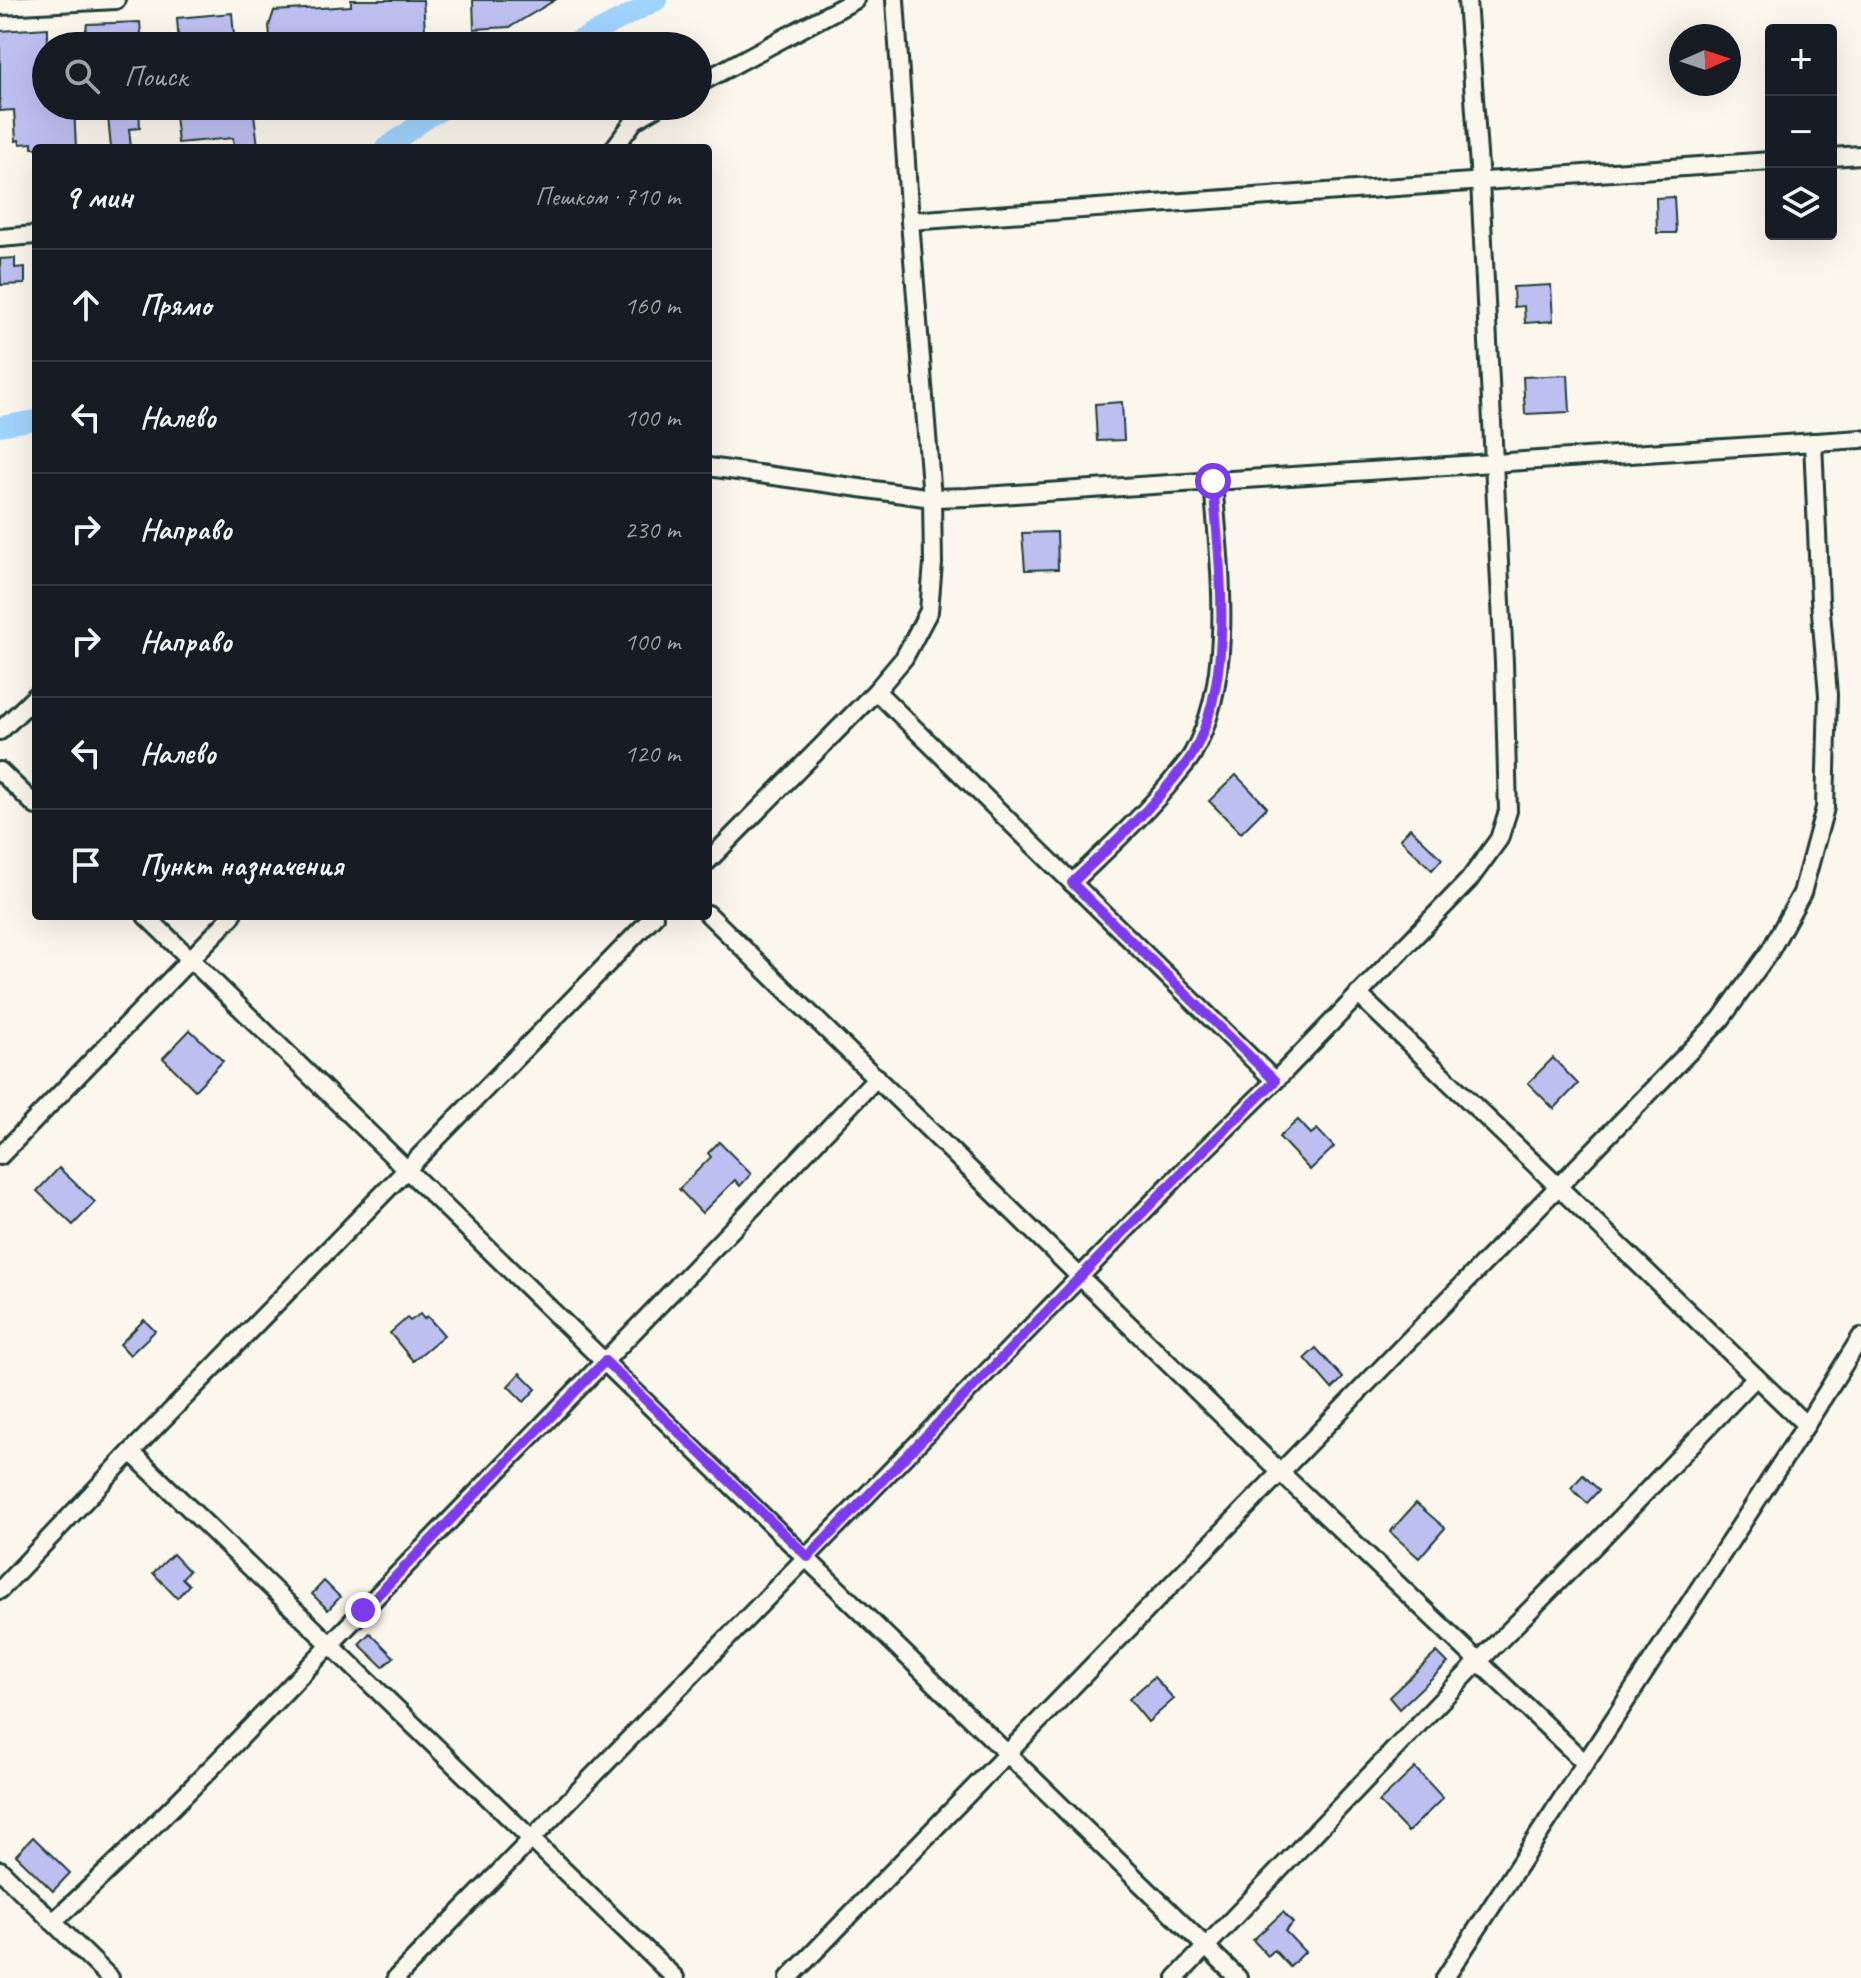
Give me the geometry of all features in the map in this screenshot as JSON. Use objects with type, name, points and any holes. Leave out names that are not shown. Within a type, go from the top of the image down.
[{"type":"street","points":[[0,6],[116,0]]},
{"type":"street","points":[[712,77],[855,0]]},
{"type":"street","points":[[712,857],[876,691],[904,658],[929,611],[933,563],[932,498],[895,0]]},
{"type":"street","points":[[396,1978],[1275,1081],[1469,880],[1499,839],[1508,811],[1480,181],[1467,0]]},
{"type":"street","points":[[617,144],[635,120]]},
{"type":"street","points":[[1837,157],[1861,155]]},
{"type":"street","points":[[910,221],[1765,161]]},
{"type":"street","points":[[0,238],[32,235]]},
{"type":"street","points":[[712,468],[932,498],[1861,439]]},
{"type":"street","points":[[789,1978],[1721,1019],[1770,951],[1802,893],[1825,808],[1828,695],[1818,573],[1813,442]]},
{"type":"street","points":[[1072,883],[1152,805],[1193,754],[1209,715],[1220,642],[1220,566],[1213,481]]},
{"type":"street","points":[[876,691],[1275,1081]]},
{"type":"street","points":[[0,731],[32,700]]},
{"type":"street","points":[[0,771],[32,802]]},
{"type":"street","points":[[712,918],[1279,1471],[1585,1763]]},
{"type":"street","points":[[150,920],[1238,1978]]},
{"type":"street","points":[[0,1156],[228,920]]},
{"type":"street","points":[[0,1590],[650,920]]},
{"type":"street","points":[[1358,994],[1806,1425]]},
{"type":"street","points":[[53,1922],[99,1881],[332,1644],[703,1262],[877,1077]]},
{"type":"street","points":[[1445,1978],[1861,1337]]},
{"type":"street","points":[[1176,1978],[1756,1377]]},
{"type":"street","points":[[131,1452],[675,1978]]},
{"type":"street","points":[[0,1870],[110,1978]]},
{"type":"building","points":[[351,0],[423,0],[425,32],[270,32],[274,11],[351,6]]},
{"type":"building","points":[[473,0],[555,0],[510,27],[474,29]]},
{"type":"building","points":[[232,13],[234,32],[178,32],[177,18]]},
{"type":"building","points":[[140,22],[141,32],[86,32],[87,24]]},
{"type":"building","points":[[48,28],[48,32],[32,32],[32,120],[75,120],[76,144],[20,144],[19,140],[16,141],[14,110],[0,111],[0,31]]},
{"type":"building","points":[[108,120],[140,120],[140,128],[129,129],[131,144],[111,144]]},
{"type":"building","points":[[176,120],[255,120],[258,144],[234,144],[233,138],[178,143]]},
{"type":"building","points":[[1674,197],[1676,233],[1657,233],[1656,198]]},
{"type":"building","points":[[15,258],[15,268],[25,267],[25,284],[1,285],[0,259]]},
{"type":"building","points":[[1551,285],[1553,321],[1525,323],[1524,306],[1514,307],[1513,287]]},
{"type":"building","points":[[1568,375],[1570,412],[1525,414],[1523,377]]},
{"type":"building","points":[[1122,402],[1124,440],[1097,441],[1095,404]]},
{"type":"building","points":[[1057,532],[1058,569],[1025,570],[1022,533]]},
{"type":"building","points":[[1236,775],[1267,807],[1241,833],[1209,801]]},
{"type":"building","points":[[1410,828],[1442,859],[1432,870],[1400,839]]},
{"type":"building","points":[[190,1030],[223,1061],[195,1090],[163,1058]]},
{"type":"building","points":[[1553,1058],[1578,1084],[1554,1109],[1528,1083]]},
{"type":"building","points":[[1298,1120],[1311,1134],[1317,1129],[1334,1147],[1310,1170],[1279,1137]]},
{"type":"building","points":[[719,1142],[751,1174],[740,1186],[735,1180],[702,1213],[679,1189],[711,1157],[708,1153]]},
{"type":"building","points":[[59,1168],[95,1202],[73,1225],[37,1191]]},
{"type":"building","points":[[420,1314],[424,1319],[427,1316],[444,1335],[413,1361],[390,1333],[407,1318],[410,1321]]},
{"type":"building","points":[[144,1320],[155,1331],[130,1355],[120,1344]]},
{"type":"building","points":[[1316,1348],[1343,1378],[1332,1389],[1305,1358]]},
{"type":"building","points":[[520,1373],[536,1389],[524,1402],[508,1386]]},
{"type":"building","points":[[1583,1475],[1599,1490],[1587,1503],[1571,1488]]},
{"type":"building","points":[[1416,1503],[1445,1528],[1419,1558],[1390,1532]]},
{"type":"building","points":[[173,1554],[189,1571],[182,1578],[189,1585],[177,1598],[153,1573]]},
{"type":"building","points":[[324,1581],[340,1597],[328,1610],[312,1594]]},
{"type":"building","points":[[370,1633],[394,1657],[383,1667],[359,1644]]},
{"type":"building","points":[[1437,1652],[1448,1663],[1399,1709],[1389,1697]]},
{"type":"building","points":[[1154,1677],[1174,1699],[1148,1722],[1129,1699]]},
{"type":"building","points":[[1415,1768],[1443,1798],[1408,1832],[1379,1802]]},
{"type":"building","points":[[33,1837],[70,1873],[53,1891],[16,1855]]},
{"type":"building","points":[[1283,1912],[1293,1923],[1285,1931],[1305,1952],[1290,1967],[1274,1950],[1268,1956],[1253,1940]]},
{"type":"waterway","points":[[595,32],[658,0]]},
{"type":"waterway","points":[[391,144],[425,120]]},
{"type":"waterway","points":[[0,426],[32,421]]},
{"type":"route","points":[[363,1610],[605,1361],[808,1557],[1187,1167],[1275,1081],[1072,883],[1152,805],[1193,754],[1209,715],[1220,642],[1220,566],[1213,481]]}]
